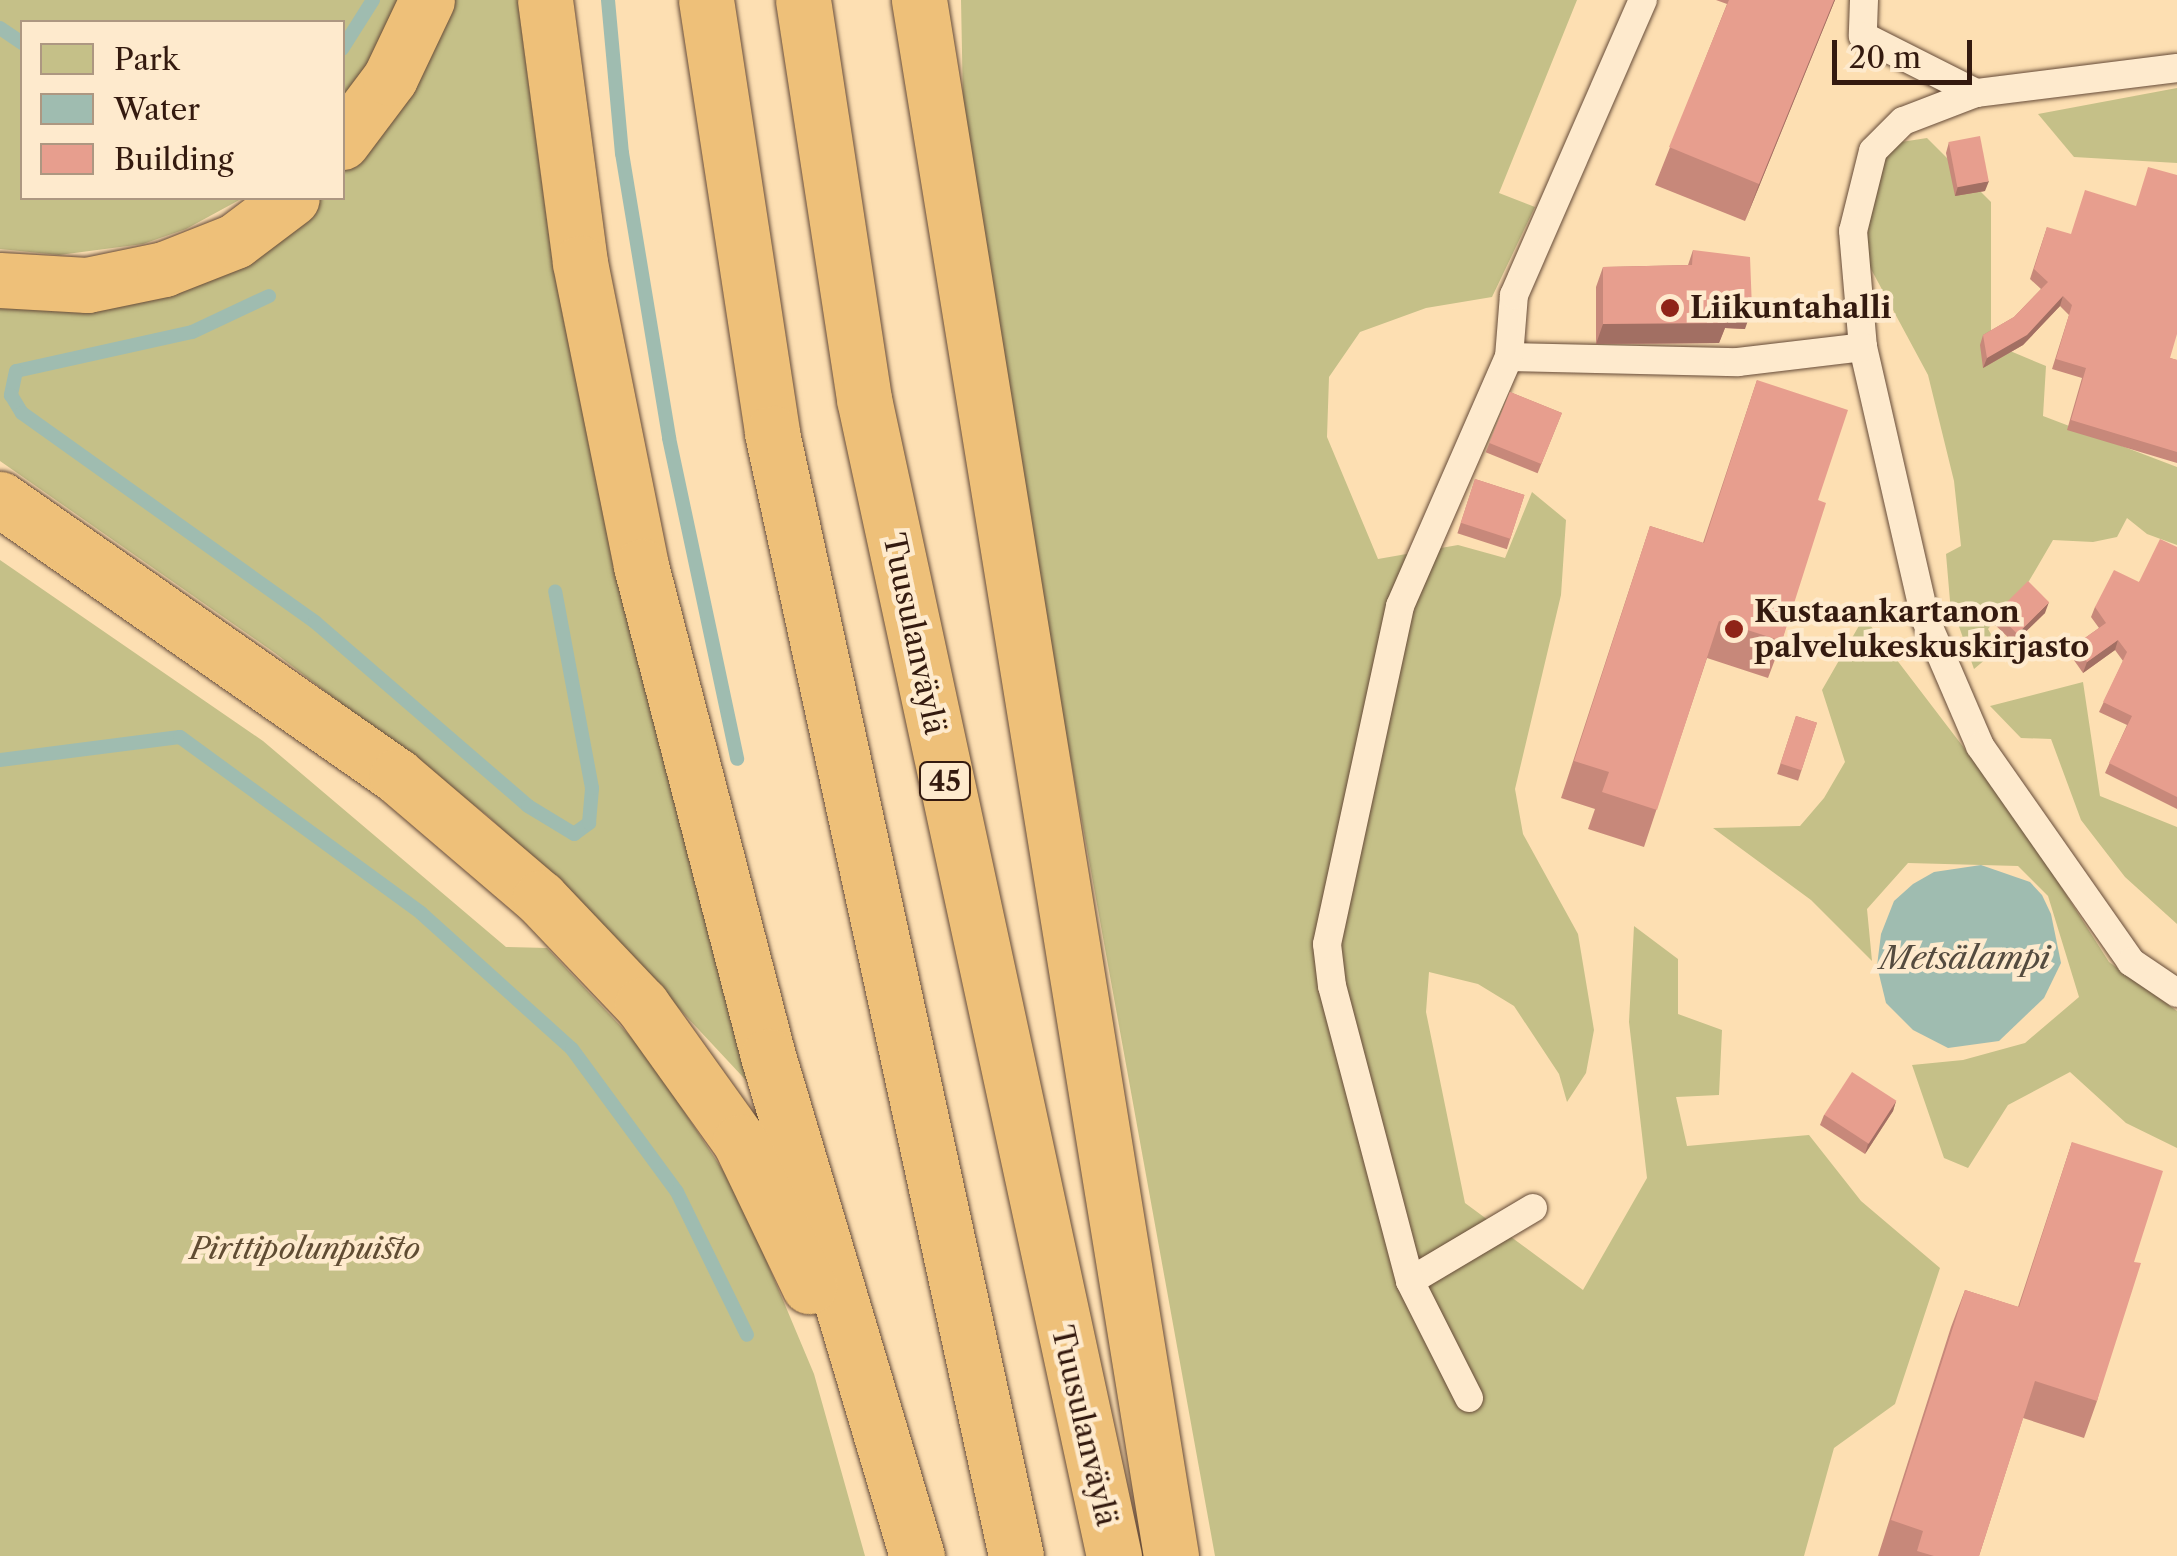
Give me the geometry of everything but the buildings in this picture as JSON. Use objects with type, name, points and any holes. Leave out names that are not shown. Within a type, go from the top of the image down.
[{"type":"highway","points":[[345,138],[390,78],[427,0]]},
{"type":"highway","points":[[544,0],[580,263],[640,566],[768,1056],[917,1556]]},
{"type":"highway","points":[[706,0],[772,433],[1016,1556]]},
{"type":"highway","name":"Tuusulanväylä","points":[[802,0],[864,398],[1072,1380],[1114,1556]]},
{"type":"highway","points":[[923,14],[1171,1556]]},
{"type":"highway","points":[[0,280],[87,285],[164,269],[235,241],[289,200]]},
{"type":"highway","points":[[0,498],[397,776],[540,898],[642,1006],[740,1142],[799,1263],[902,1500]]},
{"type":"lane","points":[[1469,1398],[1410,1281],[1332,986],[1327,944],[1400,606],[1509,357],[1514,295],[1643,0]]},
{"type":"lane","points":[[1864,0],[1863,36],[1976,93]]},
{"type":"lane","points":[[2177,68],[1976,93],[1903,121],[1873,151],[1853,231],[1863,347],[1925,618],[1980,746],[2131,962],[2177,994]]},
{"type":"lane","points":[[1509,357],[1738,362],[1863,347]]},
{"type":"lane","points":[[1410,1281],[1533,1208]]},
{"type":"green space","points":[[0,0],[401,0],[345,98],[345,20],[20,20],[20,200],[239,200],[186,229],[143,244],[59,255],[0,249]]},
{"type":"green space","points":[[449,0],[529,0],[756,1091],[586,909],[488,816],[275,653],[0,461],[0,304],[306,200],[345,200],[345,165]]},
{"type":"green space","points":[[961,0],[1577,0],[1499,193],[1535,207],[1492,297],[1426,308],[1360,332],[1329,377],[1327,437],[1378,559],[1458,545],[1505,558],[1532,492],[1566,520],[1561,595],[1515,789],[1523,834],[1578,934],[1594,1030],[1586,1073],[1567,1102],[1559,1074],[1514,1006],[1478,984],[1429,972],[1426,1012],[1465,1203],[1583,1290],[1647,1178],[1629,1022],[1634,926],[1678,959],[1678,1014],[1722,1030],[1719,1095],[1676,1097],[1687,1146],[1809,1135],[1861,1201],[1940,1268],[1895,1404],[1834,1448],[1804,1556],[1215,1556],[1041,595],[963,103]]},
{"type":"green space","points":[[2177,88],[2177,163],[2074,157],[2038,114]]},
{"type":"green space","points":[[1927,138],[1991,202],[1991,343],[2046,366],[2043,416],[2177,467],[2177,545],[2147,534],[2127,518],[2117,537],[2093,542],[2053,540],[2029,581],[1988,629],[1999,648],[1974,669],[1950,601],[1946,554],[1961,546],[1954,481],[1928,375],[1864,256],[1882,145]]},
{"type":"green space","name":"Pirttipolunpuisto","points":[[0,560],[263,741],[506,947],[547,948],[644,1051],[738,1193],[814,1374],[865,1556],[0,1556]]},
{"type":"green space","points":[[1864,617],[2016,816],[2109,962],[2177,1011],[2177,1148],[2126,1123],[2070,1072],[2008,1105],[1968,1168],[1944,1158],[1912,1065],[1963,1060],[2025,1043],[2079,997],[2048,896],[2018,866],[1908,863],[1867,909],[1872,961],[1811,900],[1713,828],[1800,826],[1824,798],[1845,762],[1822,690]]},
{"type":"green space","points":[[2083,682],[2100,796],[2177,827],[2177,924],[2125,877],[2081,820],[2051,739],[2021,738],[1990,706]]},
{"type":"water","name":"Metsälampi","points":[[1981,865],[2030,882],[2042,895],[2051,914],[2061,963],[2044,998],[1999,1041],[1948,1048],[1913,1030],[1886,1003],[1877,966],[1881,934],[1894,901],[1913,884],[1934,872]]},
{"type":"waterway","points":[[345,44],[373,0]]},
{"type":"waterway","points":[[608,0],[622,153],[669,438],[737,759]]},
{"type":"waterway","points":[[0,28],[20,42]]},
{"type":"waterway","points":[[269,296],[192,332],[16,371],[11,395],[22,413],[315,622],[528,806],[574,834],[589,823],[592,788],[555,591]]},
{"type":"waterway","points":[[0,760],[180,737],[421,913],[572,1049],[677,1192],[747,1335]]},
{"type":"place","name":"Liikuntahalli","points":[[1670,308]]},
{"type":"place","name":"Kustaankartanon palvelukeskuskirjasto","points":[[1734,629]]}]
